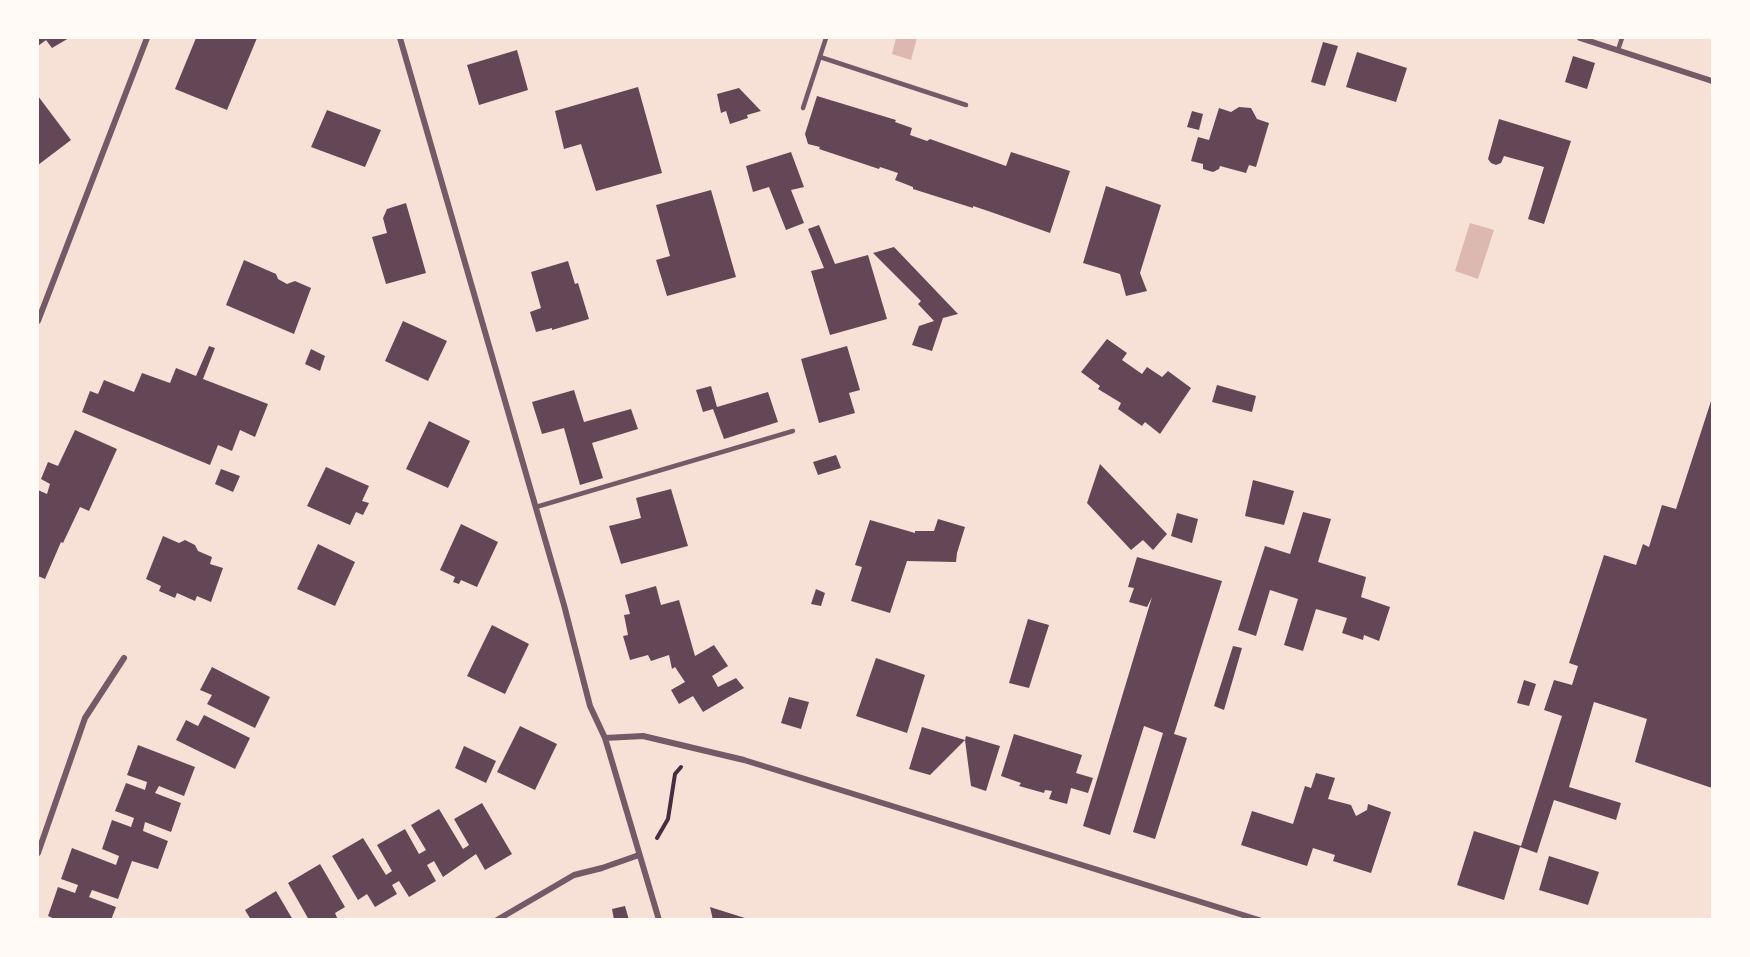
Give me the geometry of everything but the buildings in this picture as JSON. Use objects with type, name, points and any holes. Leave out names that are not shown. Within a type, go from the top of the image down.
[{"type":"street","points":[[38,321],[147,38]]},
{"type":"street","points":[[400,38],[564,604],[590,705],[605,738],[659,920]]},
{"type":"street","points":[[1580,38],[1713,81]]},
{"type":"street","points":[[38,853],[85,718],[124,658]]},
{"type":"street","points":[[605,738],[643,736],[715,752],[1259,920]]},
{"type":"street","points":[[497,920],[574,875],[639,855]]},
{"type":"lane","points":[[803,108],[826,38]]},
{"type":"lane","points":[[1618,50],[1622,38]]},
{"type":"lane","points":[[820,57],[966,105]]},
{"type":"lane","points":[[536,507],[793,430]]},
{"type":"path","points":[[639,855],[656,840],[668,819],[675,774],[691,757],[715,752]]},
{"type":"shaded area","points":[[896,38],[917,38],[911,60],[892,54]]},
{"type":"shaded area","points":[[1470,223],[1494,230],[1478,279],[1455,271]]}]
